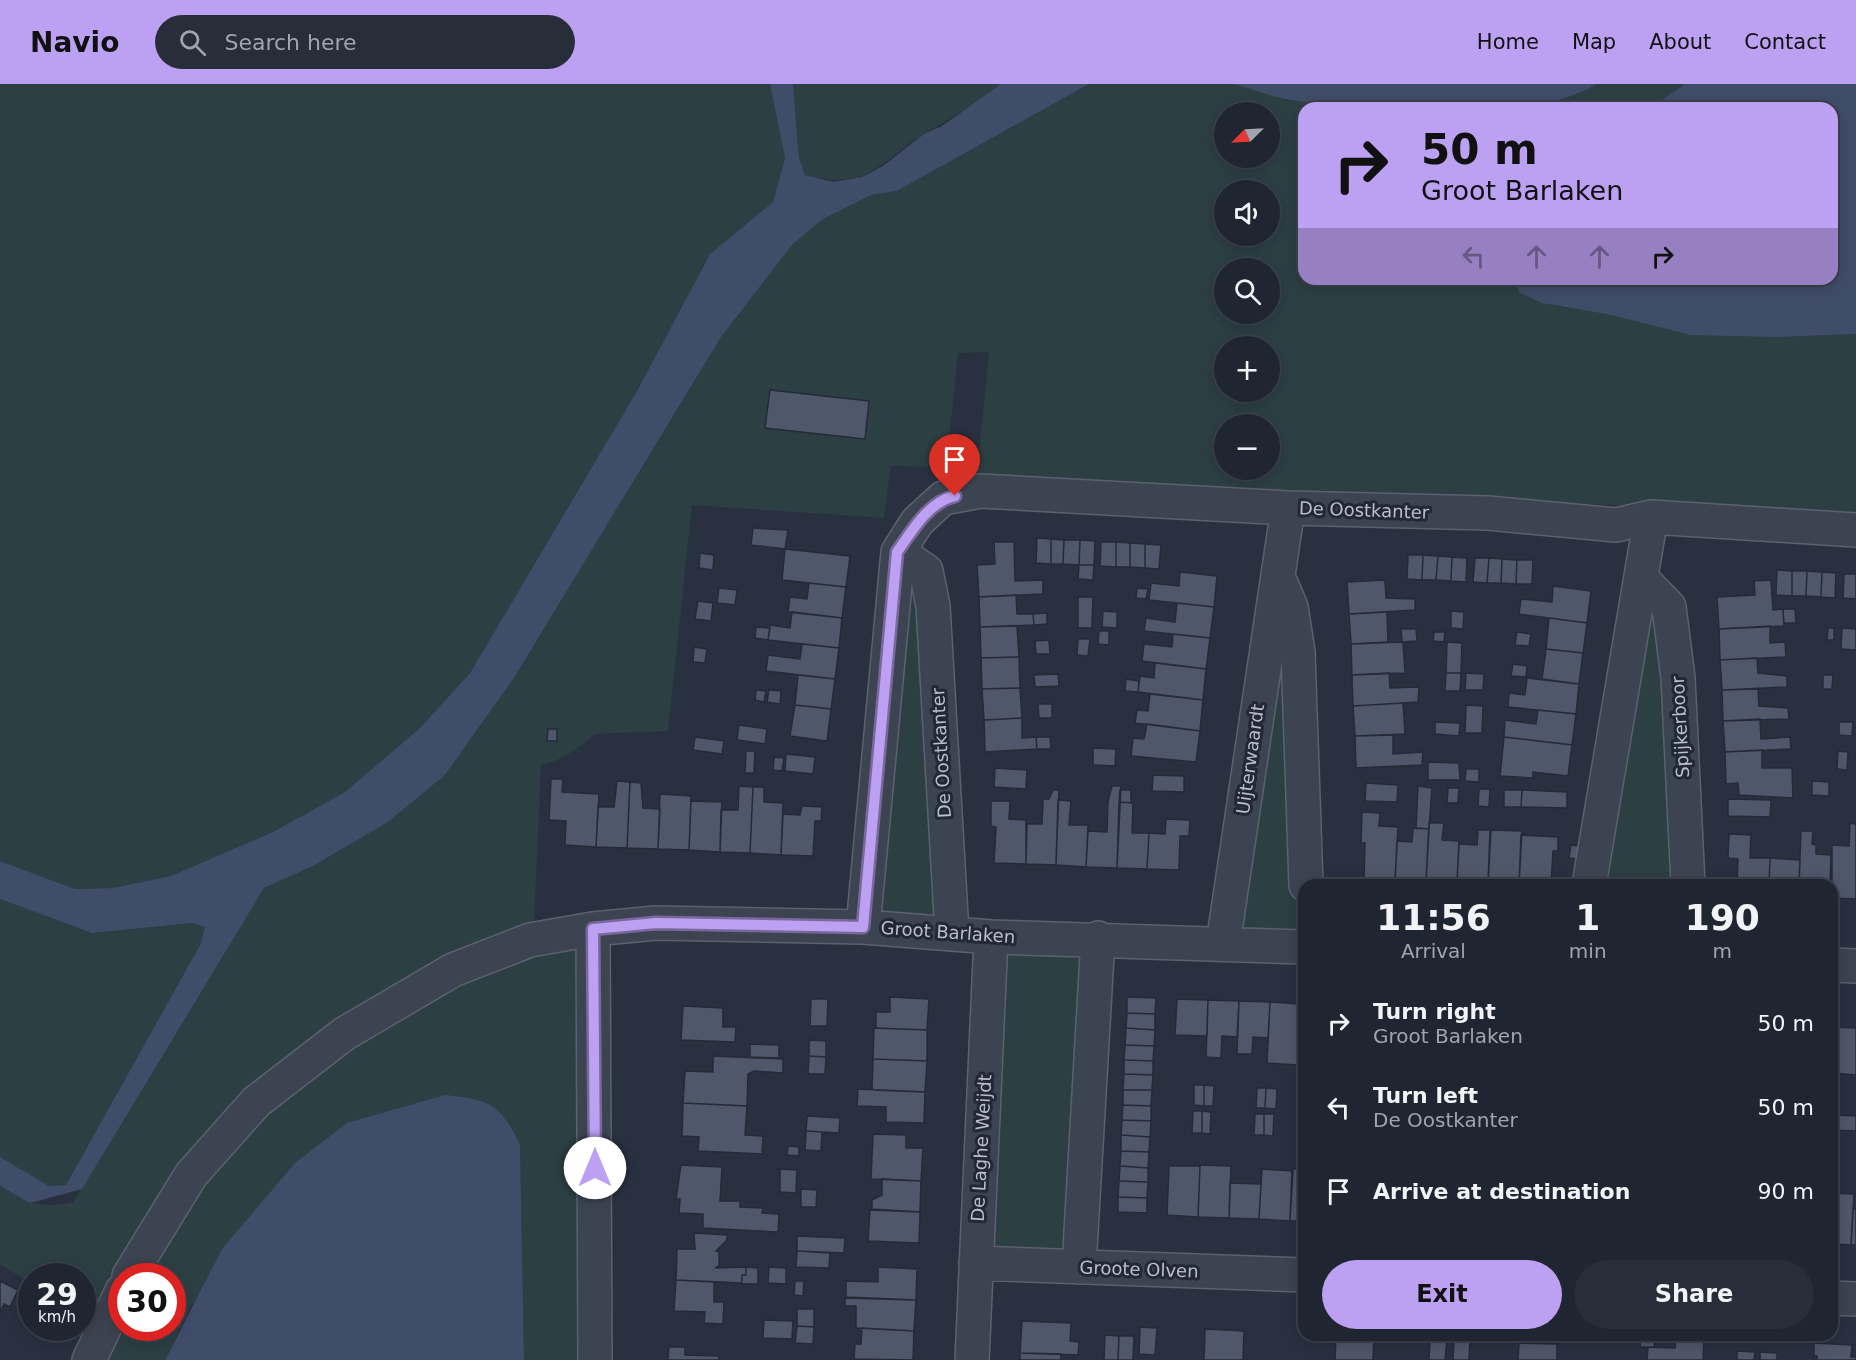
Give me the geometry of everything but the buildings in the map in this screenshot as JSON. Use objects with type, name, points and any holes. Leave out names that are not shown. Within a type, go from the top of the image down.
[{"type":"street","name":"De Oostkanter","points":[[863,927],[897,552],[917,522],[943,498],[981,490],[1288,508],[1488,513],[1616,525],[1651,517],[1856,530]]},
{"type":"street","name":"Uijterwaardt","points":[[1223,944],[1288,508]]},
{"type":"street","points":[[1590,879],[1643,580],[1651,517]]},
{"type":"street","name":"De Oostkanter","points":[[897,552],[926,571],[933,606],[952,933]]},
{"type":"street","points":[[1277,575],[1291,607],[1298,652],[1306,879]]},
{"type":"street","name":"Spijkerboor","points":[[1643,580],[1668,607],[1678,678],[1688,879]]},
{"type":"street","name":"Groot Barlaken","points":[[137,1263],[191,1175],[256,1102],[344,1034],[453,970],[530,940],[593,929],[656,923],[863,927],[991,937],[1098,938],[1298,947]]},
{"type":"street","points":[[593,929],[596,1360]]},
{"type":"street","name":"De Laghe Weijdt","points":[[972,1360],[991,937]]},
{"type":"street","points":[[1078,1267],[1098,938]]},
{"type":"street","points":[[1838,965],[1856,966]]},
{"type":"street","name":"Groote Olven","points":[[976,1263],[1298,1275]]},
{"type":"street","points":[[1838,1298],[1856,1299]]},
{"type":"street","points":[[88,1360],[108,1319]]},
{"type":"green space","points":[[0,84],[770,84],[785,158],[773,202],[710,254],[637,391],[470,673],[419,729],[345,792],[273,832],[171,876],[113,888],[75,889],[0,861]]},
{"type":"green space","points":[[793,84],[1001,84],[871,172],[845,180],[805,175],[799,158]]},
{"type":"green space","points":[[1089,84],[1234,84],[1289,100],[1308,102],[1298,102],[1298,285],[1522,285],[1556,306],[1779,337],[1856,334],[1856,515],[1082,483],[977,474],[989,352],[958,353],[946,467],[891,466],[884,518],[692,505],[668,731],[595,734],[570,753],[541,765],[534,923],[338,1023],[132,1263],[108,1263],[108,1292],[96,1309],[96,1263],[18,1263],[18,1275],[0,1264],[0,1186],[27,1200],[43,1205],[73,1202],[264,888],[313,866],[388,822],[445,775],[514,678],[721,337],[792,245],[823,219],[871,195],[897,191]]},
{"type":"green space","points":[[1597,84],[1685,84],[1659,102],[1548,102]]},
{"type":"green space","points":[[904,571],[918,576],[942,918],[874,915]]},
{"type":"green space","points":[[1649,605],[1658,617],[1677,879],[1604,879]]},
{"type":"green space","points":[[1279,607],[1303,879],[1298,879],[1298,935],[1230,932]]},
{"type":"green space","points":[[0,899],[92,933],[192,923],[205,927],[200,945],[66,1185],[49,1186],[0,1157]]},
{"type":"green space","points":[[584,939],[581,1360],[524,1360],[520,1145],[445,1095],[412,1106],[191,1306],[186,1316],[186,1263],[150,1263],[204,1173],[261,1108],[353,1039],[459,979]]},
{"type":"green space","points":[[1005,950],[1082,953],[1068,1253],[989,1248]]},
{"type":"green space","points":[[113,1341],[174,1341],[165,1360],[100,1360]]},
{"type":"water","points":[[770,84],[793,84],[799,158],[805,175],[833,182],[862,177],[883,166],[924,134],[942,126],[1001,84],[1089,84],[897,191],[871,195],[823,219],[792,245],[721,337],[514,678],[445,775],[388,822],[313,866],[264,888],[82,1189],[30,1203],[0,1186],[0,1157],[49,1186],[66,1185],[200,945],[205,927],[192,923],[92,933],[0,899],[0,861],[75,889],[113,888],[171,876],[273,832],[345,792],[419,729],[470,673],[637,391],[710,254],[773,202],[785,158]]},
{"type":"water","points":[[1234,84],[1597,84],[1577,94],[1549,102],[1302,102]]},
{"type":"water","points":[[1685,84],[1856,84],[1856,334],[1779,337],[1691,335],[1607,314],[1542,303],[1520,293],[1515,285],[1838,285],[1838,102],[1659,102]]},
{"type":"water","points":[[445,1095],[483,1102],[492,1106],[506,1120],[520,1145],[524,1360],[165,1360],[175,1341],[186,1341],[186,1319],[222,1249],[295,1163],[347,1123]]},
{"type":"route","points":[[595,1168],[593,929],[656,923],[863,927],[897,552],[917,522],[943,498],[955,496]]}]
